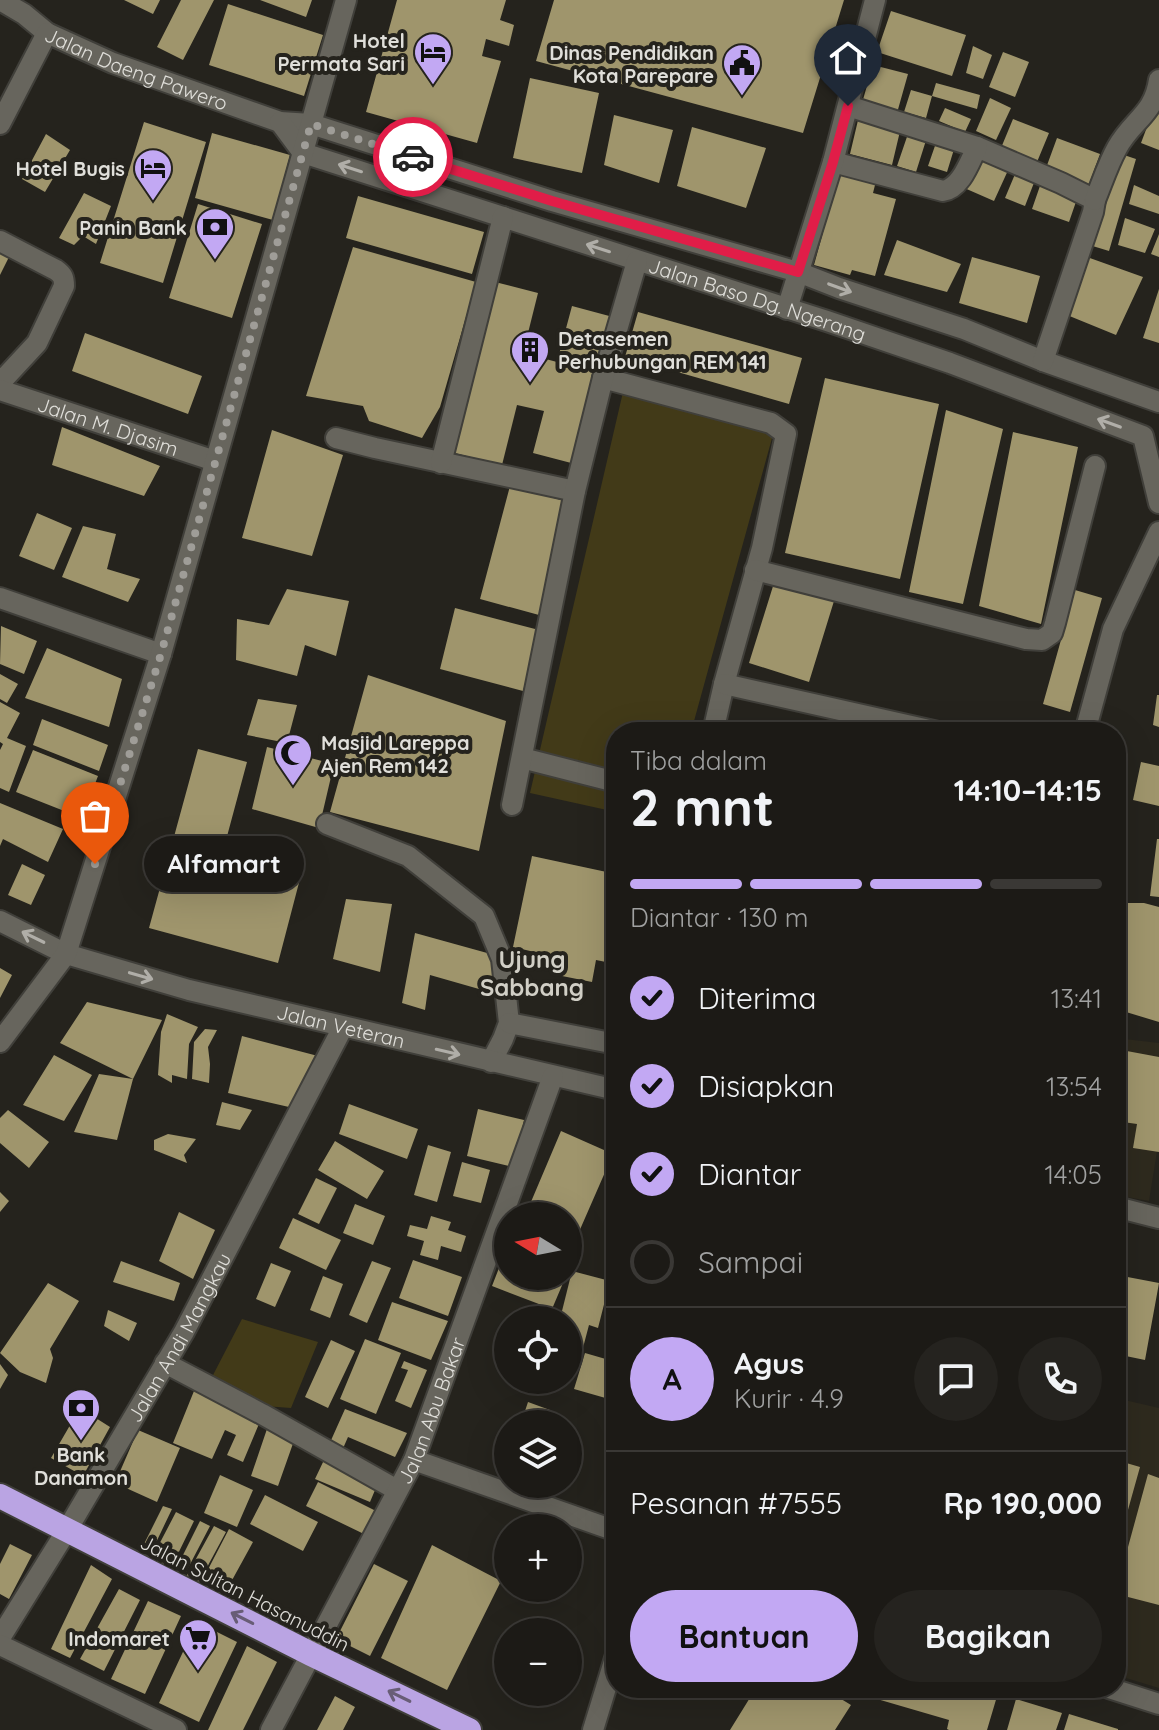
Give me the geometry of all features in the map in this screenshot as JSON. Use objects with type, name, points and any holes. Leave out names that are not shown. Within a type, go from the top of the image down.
[{"type":"highway","name":"Jalan Sultan Hasanuddin","points":[[0,1496],[311,1654],[469,1730]]},
{"type":"street","name":"Jalan Daeng Pawero","points":[[0,0],[47,33],[113,63],[280,122],[311,124]]},
{"type":"street","points":[[0,1042],[66,954],[161,654],[346,0]]},
{"type":"street","points":[[787,309],[833,162],[875,0]]},
{"type":"street","points":[[0,124],[47,33]]},
{"type":"street","points":[[1043,361],[1095,200],[1117,148],[1148,111],[1159,80]]},
{"type":"street","points":[[848,106],[977,147],[1095,200]]},
{"type":"street","points":[[280,122],[303,153]]},
{"type":"street","name":"Jalan Baso Dg. Ngerang","points":[[311,124],[552,201],[798,272],[964,329],[1159,402]]},
{"type":"street","points":[[833,162],[949,191],[958,182],[977,147]]},
{"type":"street","name":"Jalan Baso Dg. Ngerang","points":[[303,153],[950,363],[1143,436]]},
{"type":"street","points":[[544,231],[552,201]]},
{"type":"street","points":[[441,463],[503,217]]},
{"type":"street","points":[[0,241],[56,270],[64,280],[37,343],[0,383]]},
{"type":"street","points":[[512,805],[575,491],[637,261]]},
{"type":"street","points":[[950,363],[964,329]]},
{"type":"street","points":[[603,378],[771,423],[786,434],[762,548],[715,722]]},
{"type":"street","name":"Jalan M. Djasim","points":[[0,390],[215,461]]},
{"type":"street","points":[[1159,409],[1150,418],[1143,436],[1159,503]]},
{"type":"street","points":[[336,438],[575,491]]},
{"type":"street","points":[[755,570],[1026,639],[1042,640],[1052,633],[1095,466]]},
{"type":"street","points":[[1088,722],[1113,629],[1159,532]]},
{"type":"street","points":[[1,601],[161,654]]},
{"type":"street","points":[[724,684],[893,722]]},
{"type":"street","points":[[522,758],[606,779]]},
{"type":"street","points":[[327,824],[408,856],[484,916],[502,959],[509,1023],[491,1062]]},
{"type":"street","name":"Jalan Veteran","points":[[0,921],[66,954],[189,990],[606,1088]]},
{"type":"street","points":[[509,1023],[606,1042]]},
{"type":"street","name":"Jalan Andi Mangkau","points":[[0,1638],[184,1332],[343,1027]]},
{"type":"street","name":"Jalan Abu Bakar","points":[[271,1730],[414,1460],[553,1076]]},
{"type":"street","points":[[1126,1210],[1159,1218]]},
{"type":"street","points":[[165,1363],[397,1490]]},
{"type":"street","points":[[414,1460],[606,1527]]},
{"type":"street","points":[[0,1645],[176,1730]]},
{"type":"street","points":[[593,1730],[606,1688]]},
{"type":"street","points":[[1126,1693],[1159,1704]]},
{"type":"shaded area","points":[[623,392],[777,420],[694,722],[606,722],[606,810],[530,793]]},
{"type":"shaded area","points":[[1126,1039],[1159,1043],[1159,1139],[1149,1201],[1126,1197]]},
{"type":"shaded area","points":[[242,1319],[318,1342],[291,1408],[250,1405],[212,1377]]},
{"type":"shaded area","points":[[1126,1400],[1159,1408],[1159,1688],[1126,1678]]},
{"type":"building","points":[[124,0],[160,0],[153,14]]},
{"type":"building","points":[[181,0],[214,0],[183,60],[157,47]]},
{"type":"building","points":[[260,0],[312,0],[306,17]]},
{"type":"building","name":"Hotel Permata Sari","points":[[397,0],[506,0],[500,20],[514,25],[509,46],[486,39],[482,56],[501,61],[477,143],[366,112]]},
{"type":"building","name":"Dinas Pendidikan Kota Parepare","points":[[554,0],[844,0],[803,133],[536,61]]},
{"type":"building","points":[[228,4],[323,35],[304,96],[209,65]]},
{"type":"building","points":[[891,11],[966,35],[952,76],[877,52]]},
{"type":"building","points":[[973,46],[992,55],[983,79],[966,73]]},
{"type":"building","points":[[1003,52],[1029,62],[1015,97],[989,87]]},
{"type":"building","points":[[873,65],[908,74],[897,113],[862,103]]},
{"type":"building","points":[[530,78],[599,93],[582,173],[513,158]]},
{"type":"building","points":[[936,83],[980,95],[977,109],[932,96]]},
{"type":"building","points":[[911,90],[932,96],[926,118],[904,112]]},
{"type":"building","points":[[990,98],[1011,108],[996,140],[976,131]]},
{"type":"building","points":[[945,108],[971,119],[965,132],[939,121]]},
{"type":"building","points":[[1153,111],[1159,113],[1159,150],[1141,143]]},
{"type":"building","points":[[614,115],[673,130],[659,183],[604,165]]},
{"type":"building","points":[[859,116],[901,127],[892,165],[850,154]]},
{"type":"building","points":[[1013,119],[1049,133],[1037,162],[1001,148]]},
{"type":"building","name":"Hotel Bugis","points":[[144,122],[206,142],[163,283],[100,263]]},
{"type":"building","points":[[692,127],[766,148],[746,208],[677,186]]},
{"type":"building","points":[[910,128],[928,134],[916,172],[897,166]]},
{"type":"building","points":[[212,133],[290,155],[273,220],[195,198]]},
{"type":"building","points":[[46,134],[70,150],[45,192],[22,179]]},
{"type":"building","points":[[1057,138],[1100,154],[1089,184],[1046,168]]},
{"type":"building","points":[[937,140],[955,146],[947,172],[928,166]]},
{"type":"building","points":[[977,152],[1010,166],[994,201],[962,187]]},
{"type":"building","points":[[1118,153],[1136,159],[1109,251],[1086,244]]},
{"type":"building","points":[[841,167],[877,177],[873,193],[896,199],[875,276],[852,270],[850,275],[814,265]]},
{"type":"building","points":[[1018,167],[1037,175],[1025,206],[1005,198]]},
{"type":"building","points":[[1041,183],[1078,196],[1069,222],[1032,209]]},
{"type":"building","points":[[1134,185],[1159,196],[1159,214],[1129,204]]},
{"type":"building","points":[[84,193],[111,206],[96,244],[83,236],[74,245],[59,238]]},
{"type":"building","points":[[358,196],[484,232],[472,274],[346,238]]},
{"type":"building","name":"Panin Bank","points":[[198,204],[262,224],[232,318],[169,298]]},
{"type":"building","points":[[1125,218],[1155,229],[1145,253],[1118,245]]},
{"type":"building","points":[[1159,234],[1159,257],[1151,254]]},
{"type":"building","points":[[897,240],[961,264],[947,292],[884,275]]},
{"type":"building","points":[[353,247],[476,282],[440,407],[422,438],[369,421],[363,406],[306,396]]},
{"type":"building","points":[[0,251],[10,255],[0,275]]},
{"type":"building","points":[[972,257],[1040,276],[1027,323],[959,303]]},
{"type":"building","points":[[1087,257],[1143,277],[1116,335],[1067,315]]},
{"type":"building","name":"Detasemen Perhubungan REM 141","points":[[491,281],[538,293],[523,353],[557,362],[572,306],[613,317],[575,464],[533,453],[544,411],[517,405],[502,465],[447,451]]},
{"type":"building","points":[[1159,289],[1159,343],[1143,338]]},
{"type":"building","points":[[638,312],[802,358],[789,404],[625,357]]},
{"type":"building","points":[[85,333],[202,376],[188,414],[72,371]]},
{"type":"building","points":[[825,378],[939,404],[900,579],[785,553]]},
{"type":"building","points":[[946,410],[1003,429],[963,604],[909,592]]},
{"type":"building","points":[[62,427],[160,466],[144,496],[52,465]]},
{"type":"building","points":[[272,430],[343,455],[312,556],[242,538]]},
{"type":"building","points":[[1013,432],[1078,447],[1041,624],[979,606]]},
{"type":"building","points":[[510,486],[568,502],[539,615],[480,599]]},
{"type":"building","points":[[37,513],[72,528],[54,570],[19,556]]},
{"type":"building","points":[[83,526],[116,534],[107,569],[140,579],[128,602],[62,577]]},
{"type":"building","points":[[774,583],[834,601],[809,682],[749,663]]},
{"type":"building","points":[[287,589],[349,601],[336,656],[305,645],[297,676],[236,660],[237,619],[269,625]]},
{"type":"building","points":[[1075,590],[1102,598],[1070,712],[1043,704]]},
{"type":"building","points":[[455,608],[539,630],[523,691],[440,669]]},
{"type":"building","points":[[1,626],[37,641],[24,674],[0,664]]},
{"type":"building","points":[[47,648],[122,679],[109,727],[25,698]]},
{"type":"building","points":[[0,674],[18,684],[7,703],[0,699]]},
{"type":"building","points":[[368,675],[506,721],[479,851],[330,812]]},
{"type":"building","points":[[1159,695],[1159,727],[1153,725]]},
{"type":"building","points":[[258,699],[297,705],[287,743],[247,735]]},
{"type":"building","points":[[0,702],[20,713],[7,738],[26,746],[9,792],[0,788],[0,750],[3,744],[0,742]]},
{"type":"building","points":[[42,719],[108,745],[99,771],[33,745]]},
{"type":"building","name":"Masjid Lareppa Ajen Rem 142","points":[[267,747],[334,764],[319,828],[252,809]]},
{"type":"building","points":[[198,749],[247,762],[215,881],[262,894],[269,866],[301,875],[278,963],[149,928]]},
{"type":"building","points":[[33,750],[98,776],[82,818],[16,792]]},
{"type":"building","points":[[1141,762],[1159,766],[1159,806],[1133,800]]},
{"type":"building","points":[[0,803],[63,829],[48,862],[3,839],[0,846]]},
{"type":"building","points":[[1159,839],[1159,897],[1150,896]]},
{"type":"building","points":[[532,856],[606,872],[606,962],[596,960],[592,982],[552,974],[556,957],[513,947]]},
{"type":"building","points":[[22,864],[45,875],[31,905],[8,895]]},
{"type":"building","points":[[346,899],[392,904],[380,972],[333,959]]},
{"type":"building","points":[[1126,903],[1159,907],[1159,1022],[1126,1012]]},
{"type":"building","points":[[415,933],[498,956],[493,993],[430,975],[425,1010],[402,1003]]},
{"type":"building","points":[[0,968],[12,975],[0,998]]},
{"type":"building","points":[[87,1002],[162,1020],[133,1079],[60,1043]]},
{"type":"building","points":[[167,1014],[198,1027],[189,1044],[187,1079],[172,1075],[172,1083],[158,1075],[161,1032]]},
{"type":"building","points":[[205,1029],[217,1030],[208,1047],[209,1083],[192,1079],[194,1042]]},
{"type":"building","points":[[242,1036],[318,1056],[289,1107],[228,1093]]},
{"type":"building","points":[[1126,1051],[1159,1057],[1159,1152],[1133,1148],[1137,1124],[1126,1122]]},
{"type":"building","points":[[54,1055],[92,1075],[64,1121],[23,1105]]},
{"type":"building","points":[[99,1074],[133,1079],[117,1140],[74,1132]]},
{"type":"building","points":[[222,1102],[252,1110],[240,1130],[216,1125]]},
{"type":"building","points":[[349,1104],[418,1129],[407,1159],[339,1134]]},
{"type":"building","points":[[478,1109],[524,1120],[513,1167],[467,1156]]},
{"type":"building","points":[[8,1110],[49,1142],[29,1168],[0,1143],[0,1118]]},
{"type":"building","points":[[561,1131],[606,1151],[606,1170],[582,1225],[582,1202],[531,1202]]},
{"type":"building","points":[[168,1134],[196,1139],[184,1155],[187,1163],[154,1150],[154,1140]]},
{"type":"building","points":[[335,1141],[384,1171],[367,1199],[318,1170]]},
{"type":"building","points":[[428,1145],[451,1152],[437,1202],[414,1195]]},
{"type":"building","points":[[462,1162],[490,1170],[481,1203],[453,1196]]},
{"type":"building","points":[[316,1178],[337,1188],[319,1224],[298,1214]]},
{"type":"building","points":[[0,1192],[9,1201],[0,1212]]},
{"type":"building","points":[[355,1204],[385,1216],[373,1245],[343,1233]]},
{"type":"building","points":[[179,1212],[215,1230],[193,1279],[159,1261]]},
{"type":"building","points":[[431,1216],[451,1222],[448,1230],[466,1236],[461,1252],[441,1246],[438,1260],[420,1255],[424,1241],[407,1236],[410,1225],[427,1229]]},
{"type":"building","points":[[293,1218],[341,1240],[326,1270],[279,1248]]},
{"type":"building","points":[[413,1260],[462,1277],[448,1316],[399,1298]]},
{"type":"building","points":[[121,1261],[180,1283],[174,1301],[113,1282]]},
{"type":"building","points":[[372,1261],[391,1268],[367,1323],[349,1315]]},
{"type":"building","points":[[271,1263],[291,1271],[275,1307],[256,1299]]},
{"type":"building","points":[[582,1274],[606,1280],[606,1297],[598,1328],[589,1325],[582,1351],[582,1306],[563,1306],[567,1290],[582,1290]]},
{"type":"building","points":[[323,1276],[343,1284],[330,1318],[310,1310]]},
{"type":"building","points":[[1126,1277],[1159,1283],[1145,1360],[1126,1356]]},
{"type":"building","points":[[48,1283],[79,1301],[50,1349],[53,1358],[46,1383],[20,1372],[0,1353]]},
{"type":"building","points":[[502,1290],[560,1290],[553,1306],[544,1306]]},
{"type":"building","points":[[392,1302],[448,1321],[431,1360],[378,1340]]},
{"type":"building","points":[[108,1310],[137,1323],[129,1341],[104,1326]]},
{"type":"building","points":[[365,1339],[401,1353],[376,1414],[340,1399]]},
{"type":"building","points":[[331,1340],[355,1351],[328,1408],[305,1397]]},
{"type":"building","points":[[585,1353],[606,1359],[606,1398],[582,1391]]},
{"type":"building","points":[[404,1361],[427,1370],[411,1408],[395,1401],[408,1370],[401,1368]]},
{"type":"building","points":[[0,1364],[8,1375],[0,1389]]},
{"type":"building","points":[[194,1391],[261,1419],[243,1462],[227,1455],[236,1435],[225,1430],[212,1459],[173,1443]]},
{"type":"building","points":[[528,1402],[550,1410],[525,1410]]},
{"type":"building","name":"Bank Danamon","points":[[80,1408],[110,1427],[83,1476],[51,1458]]},
{"type":"building","points":[[345,1409],[407,1433],[395,1457],[348,1437],[341,1453],[328,1447]]},
{"type":"building","points":[[268,1426],[296,1435],[278,1486],[251,1476]]},
{"type":"building","points":[[138,1430],[180,1448],[157,1502],[115,1483]]},
{"type":"building","points":[[324,1460],[378,1483],[370,1502],[315,1479]]},
{"type":"building","points":[[1126,1463],[1140,1467],[1126,1517]]},
{"type":"building","points":[[1148,1474],[1159,1478],[1159,1605],[1128,1597],[1126,1604],[1126,1554]]},
{"type":"building","points":[[220,1475],[253,1490],[237,1527],[204,1513]]},
{"type":"building","points":[[318,1482],[376,1511],[364,1534],[306,1506]]},
{"type":"building","points":[[265,1495],[318,1522],[303,1551],[250,1524]]},
{"type":"building","points":[[163,1506],[172,1509],[151,1553],[142,1548]]},
{"type":"building","points":[[176,1512],[194,1521],[171,1568],[152,1558]]},
{"type":"building","points":[[200,1521],[210,1526],[186,1572],[177,1567]]},
{"type":"building","points":[[214,1526],[226,1532],[198,1584],[186,1577]]},
{"type":"building","points":[[229,1529],[253,1542],[225,1593],[202,1581]]},
{"type":"building","points":[[10,1544],[32,1555],[9,1599],[0,1594],[0,1564]]},
{"type":"building","points":[[432,1545],[494,1577],[494,1595],[447,1690],[381,1658]]},
{"type":"building","points":[[374,1564],[408,1581],[370,1656],[336,1639]]},
{"type":"building","points":[[91,1565],[112,1579],[70,1658],[51,1649]]},
{"type":"building","points":[[119,1589],[140,1600],[104,1671],[80,1659]]},
{"type":"building","points":[[148,1601],[181,1616],[145,1694],[111,1679]]},
{"type":"building","name":"Indomaret","points":[[197,1622],[237,1642],[199,1722],[159,1703]]},
{"type":"building","points":[[247,1646],[277,1662],[243,1730],[208,1730]]},
{"type":"building","points":[[335,1696],[355,1707],[343,1730],[317,1730]]},
{"type":"building","points":[[750,1698],[839,1698],[851,1705],[835,1730],[730,1730]]},
{"type":"building","points":[[874,1698],[997,1698],[987,1730],[949,1730],[949,1720]]},
{"type":"building","points":[[1016,1699],[1062,1713],[1056,1730],[1007,1730]]},
{"type":"building","points":[[1069,1714],[1118,1729],[1118,1730],[1064,1730]]},
{"type":"way so far","points":[[95,864],[161,654],[311,124],[413,157]]},
{"type":"place","name":"Hotel Permata Sari","points":[[433,86]]},
{"type":"place","name":"Dinas Pendidikan Kota Parepare","points":[[742,97]]},
{"type":"place","name":"Hotel Bugis","points":[[153,202]]},
{"type":"place","name":"Panin Bank","points":[[215,261]]},
{"type":"place","name":"Detasemen Perhubungan REM 141","points":[[530,384]]},
{"type":"place","name":"Masjid Lareppa Ajen Rem 142","points":[[293,787]]},
{"type":"place","name":"Alfamart","points":[[95,864]]},
{"type":"place","name":"Bank Danamon","points":[[81,1442]]},
{"type":"place","name":"Indomaret","points":[[198,1672]]},
{"type":"district","name":"Ujung Sabbang","points":[[532,973]]},
{"type":"route","points":[[413,157],[798,272],[848,106]]}]
